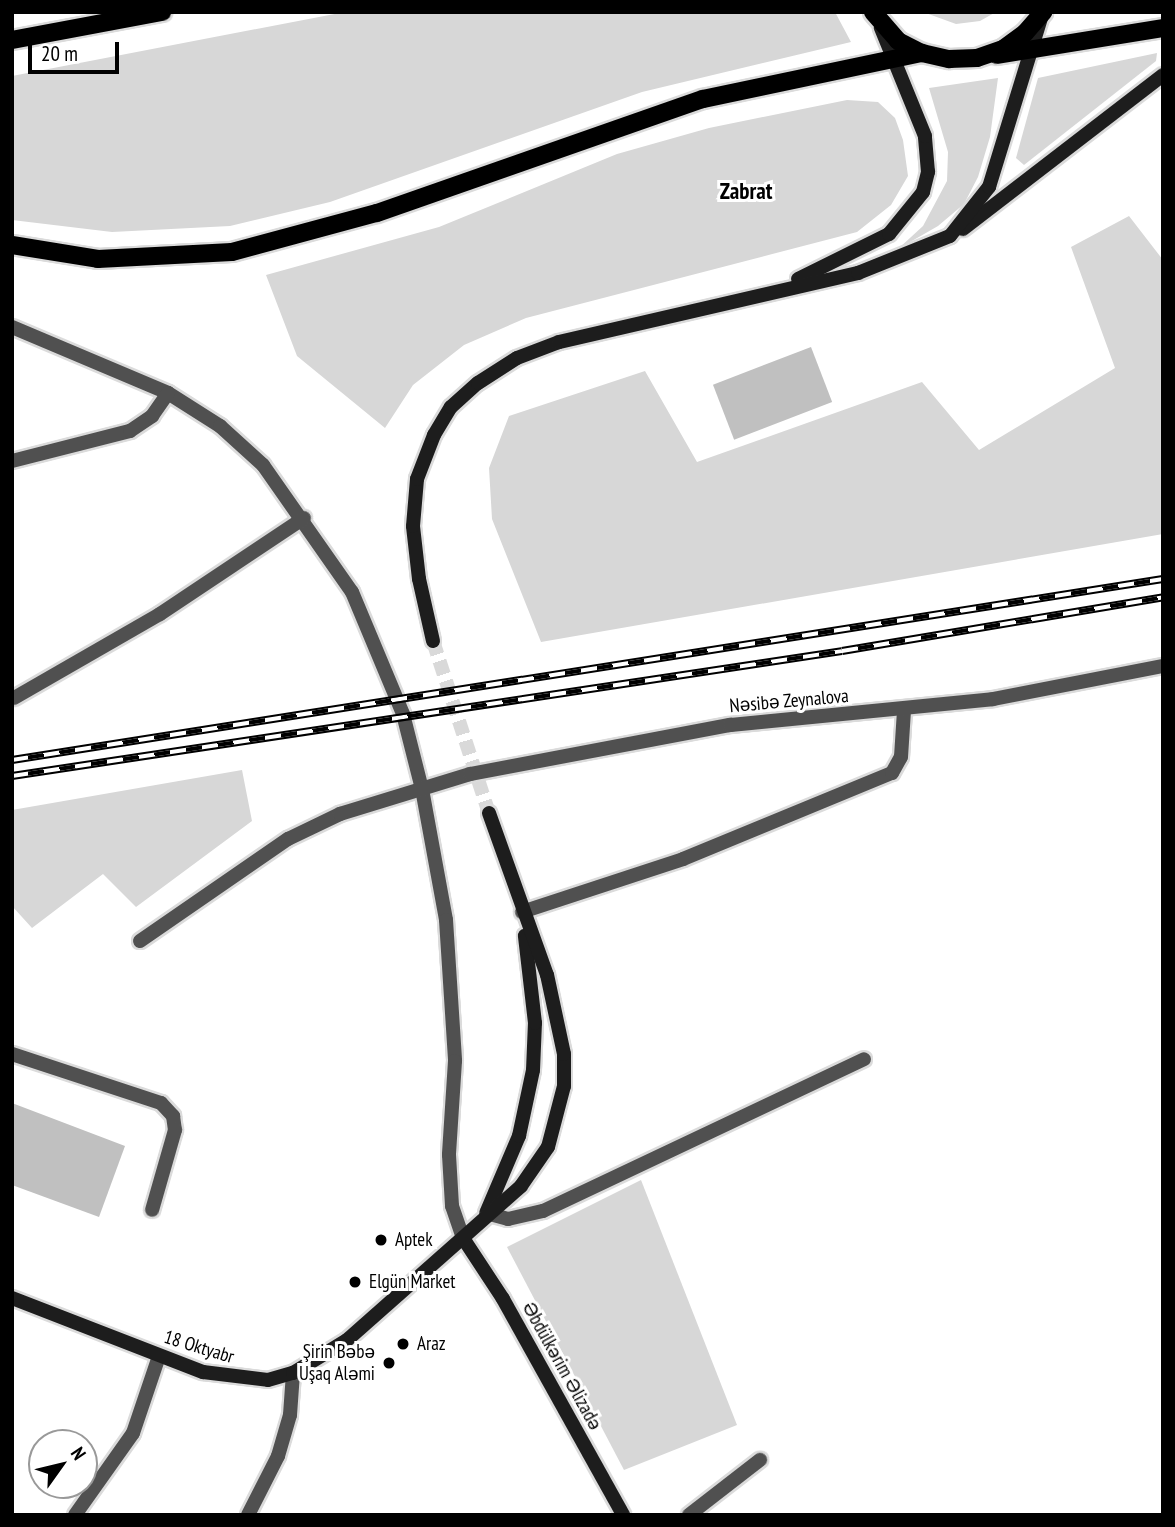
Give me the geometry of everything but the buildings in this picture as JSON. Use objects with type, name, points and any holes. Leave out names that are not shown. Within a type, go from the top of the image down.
[{"type":"main road","points":[[12,40],[162,12]]},
{"type":"main road","points":[[977,58],[1003,49],[1025,33],[1043,12]]},
{"type":"main road","points":[[875,17],[898,41],[922,53],[949,59],[1030,51],[1163,28]]},
{"type":"main road","points":[[12,244],[99,258],[232,252],[377,213],[679,106],[922,53]]},
{"type":"street","points":[[950,236],[989,187],[1043,12]]},
{"type":"street","points":[[774,289],[853,256],[889,234],[923,192],[928,172],[925,136],[897,60],[875,17]]},
{"type":"street","points":[[433,641],[419,579],[413,526],[417,479],[434,435],[451,407],[517,358],[559,342],[774,289],[858,273],[950,236],[999,205],[1163,75]]},
{"type":"street","points":[[12,327],[169,393],[220,426],[263,465],[304,518],[352,592],[397,696],[422,789],[448,946],[455,1061],[450,1180],[452,1206],[463,1238]]},
{"type":"street","points":[[12,461],[130,431],[152,416],[169,393]]},
{"type":"street","points":[[14,698],[160,614],[304,518]]},
{"type":"street","name":"Nəsibə Zeynalova","points":[[140,942],[288,839],[340,814],[470,774],[730,725],[904,710],[993,699],[1163,666]]},
{"type":"street","points":[[522,912],[683,859],[892,773],[901,757],[904,710]]},
{"type":"street","points":[[486,1213],[514,1192],[536,1167],[548,1147],[564,1087],[561,1025],[489,813]]},
{"type":"street","points":[[486,1213],[519,1136],[533,1070],[535,1023],[522,912]]},
{"type":"street","points":[[12,1054],[161,1103],[173,1115],[175,1130],[152,1210]]},
{"type":"street","points":[[486,1213],[509,1219],[543,1211],[863,1059]]},
{"type":"street","name":"18 Oktyabr","points":[[12,1298],[159,1356],[242,1380],[293,1373],[379,1315],[463,1238],[486,1213]]},
{"type":"street","name":"Əbdülkərim Əlizadə","points":[[463,1238],[503,1299],[623,1515]]},
{"type":"street","points":[[75,1515],[133,1433],[159,1356]]},
{"type":"street","points":[[248,1515],[278,1456],[290,1415],[293,1373]]},
{"type":"street","points":[[689,1515],[760,1460]]},
{"type":"shaded area","points":[[345,12],[835,12],[851,42],[642,92],[330,202],[230,226],[112,232],[12,220],[12,76]]},
{"type":"shaded area","points":[[923,12],[996,12],[980,21],[956,24]]},
{"type":"shaded area","points":[[1157,53],[1156,61],[1024,165],[1016,158],[1038,78]]},
{"type":"shaded area","points":[[998,78],[990,137],[978,177],[964,204],[938,226],[898,249],[923,226],[947,181],[948,152],[929,88]]},
{"type":"shaded area","points":[[847,100],[878,102],[895,118],[903,140],[908,176],[891,205],[857,232],[526,318],[464,345],[413,385],[385,428],[297,356],[266,275],[439,227],[617,154],[709,128]]},
{"type":"shaded area","points":[[1129,216],[1163,260],[1163,534],[541,642],[492,519],[489,468],[509,416],[645,371],[697,462],[922,382],[979,450],[1115,368],[1071,247]]},
{"type":"shaded area","points":[[242,770],[252,821],[136,907],[103,874],[32,928],[12,906],[12,810]]},
{"type":"shaded area","points":[[641,1180],[737,1425],[624,1470],[507,1247]]},
{"type":"tunnel","points":[[433,641],[489,813]]},
{"type":"railway","points":[[12,760],[1163,579]]},
{"type":"railway","points":[[12,776],[842,651],[1163,597]]},
{"type":"place","name":"Aptek","points":[[381,1240]]},
{"type":"place","name":"Elgün Market","points":[[355,1282]]},
{"type":"place","name":"Araz","points":[[403,1344]]},
{"type":"place","name":"Şirin Bəbə Uşaq Aləmi","points":[[389,1363]]},
{"type":"district","name":"Zabrat","points":[[746,191]]}]
